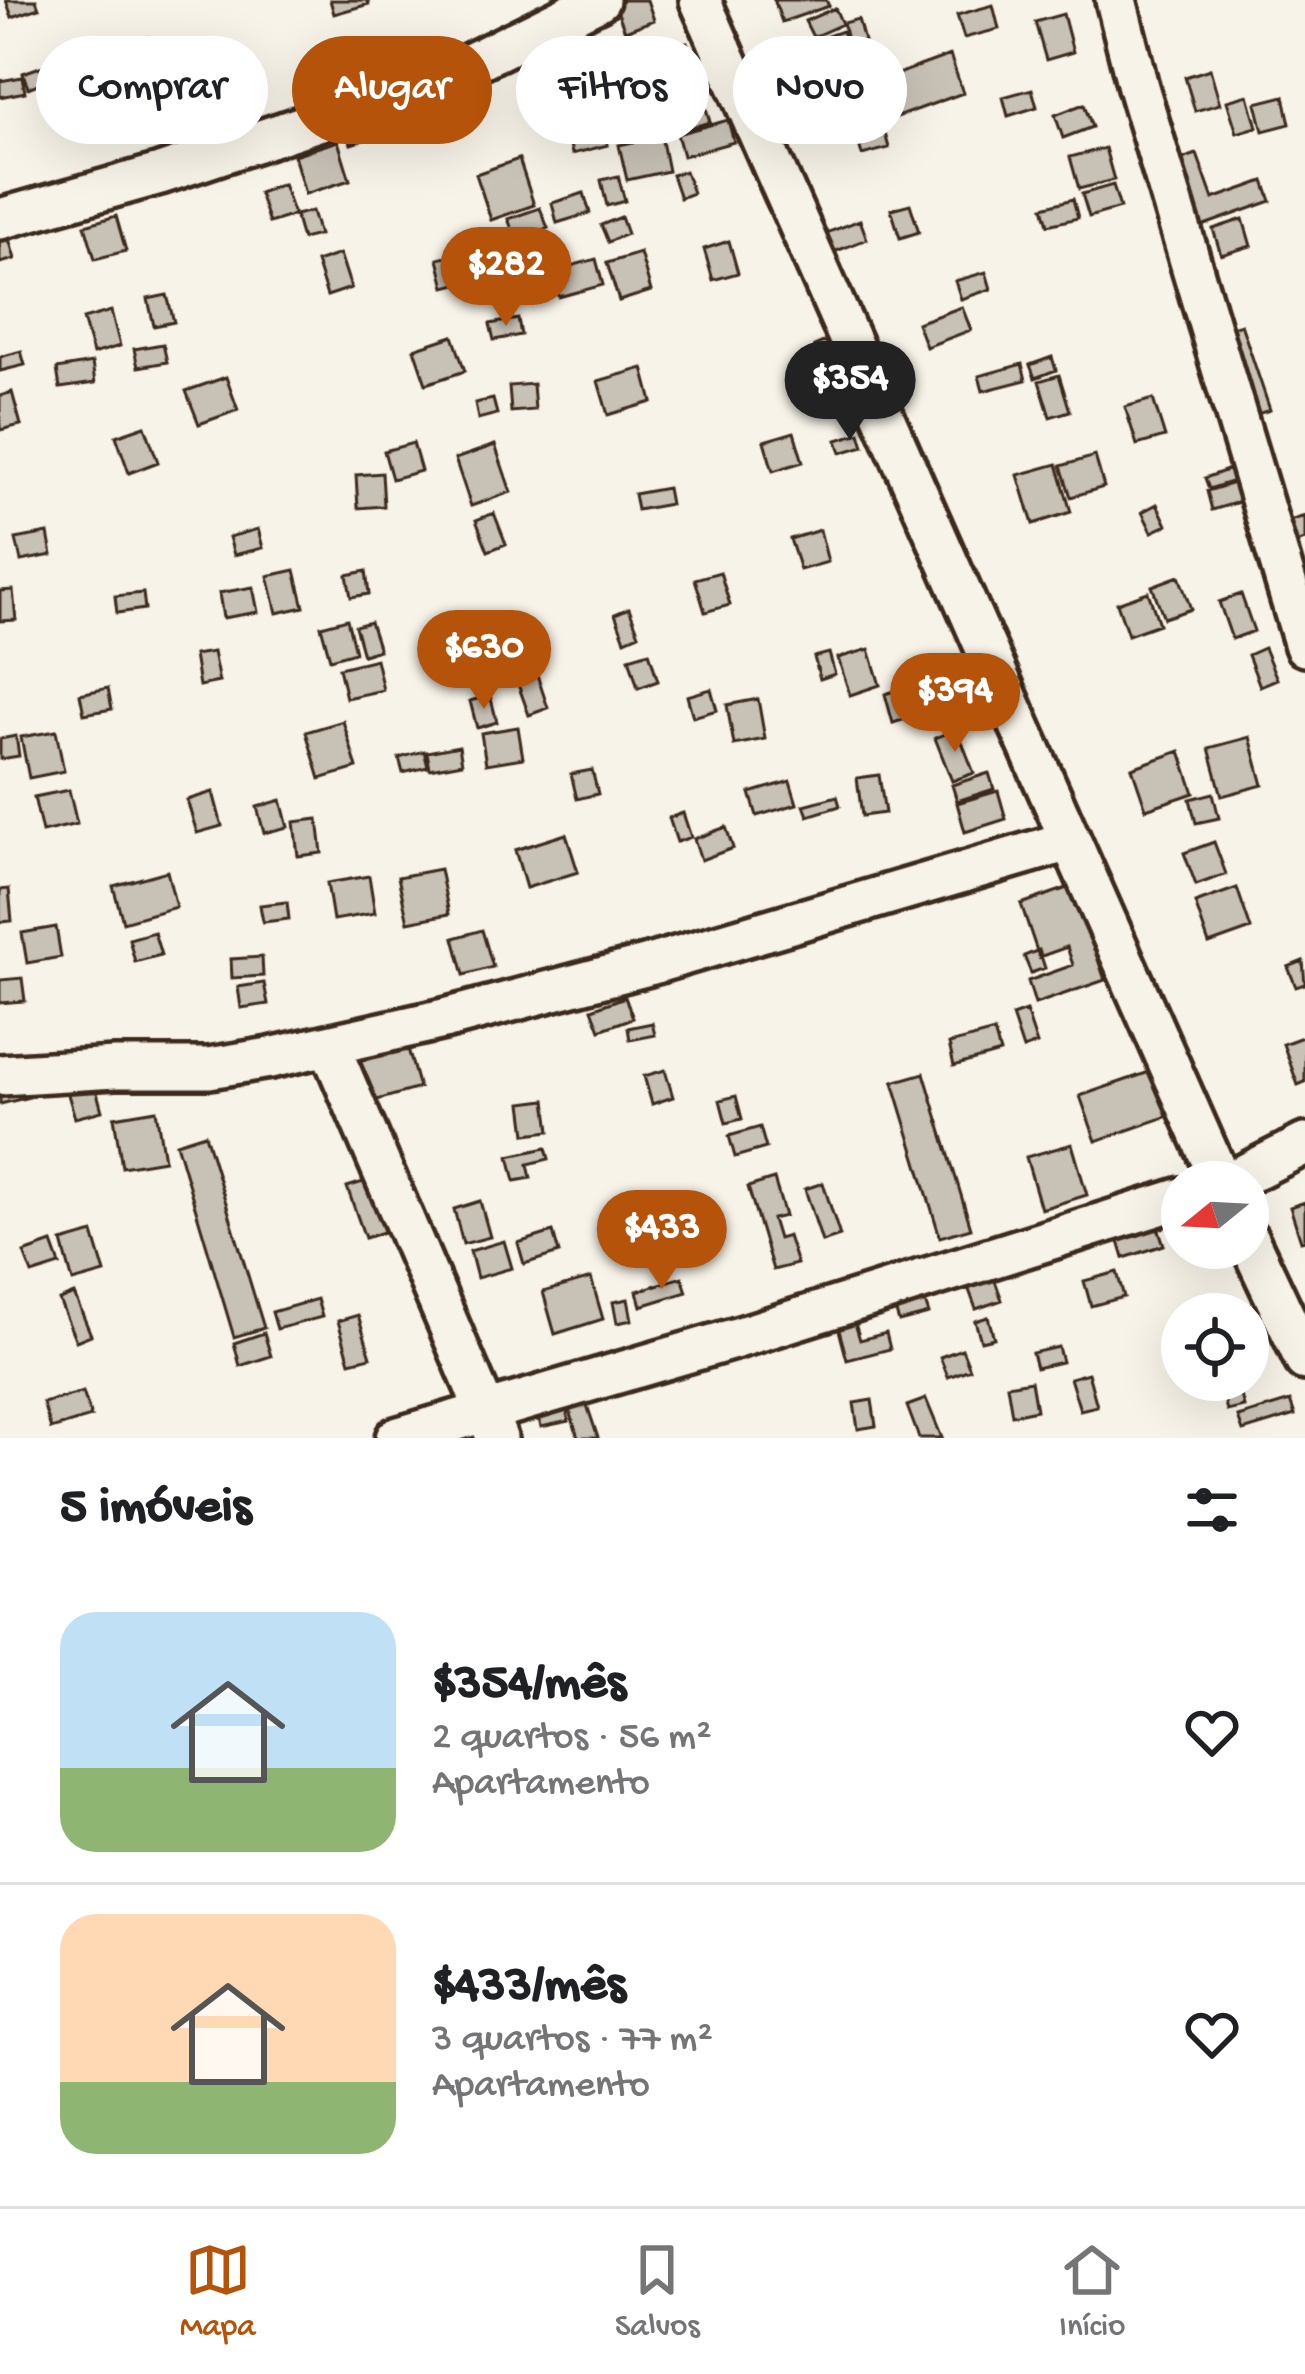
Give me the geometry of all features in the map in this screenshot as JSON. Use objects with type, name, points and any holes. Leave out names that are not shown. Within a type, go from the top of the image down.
[{"type":"street","points":[[0,219],[160,175],[412,89],[598,0]]},
{"type":"street","points":[[1116,0],[1305,646]]},
{"type":"street","points":[[707,2],[1212,1161]]},
{"type":"street","points":[[0,1075],[115,1067],[208,1068],[329,1045],[649,965],[1069,841]]},
{"type":"street","points":[[329,1045],[493,1425]]},
{"type":"street","points":[[1269,1162],[1305,1144]]},
{"type":"street","points":[[395,1438],[493,1425],[1161,1205]]},
{"type":"street","points":[[1262,1269],[1305,1360]]},
{"type":"building","points":[[6,0],[36,0],[39,8],[12,17]]},
{"type":"building","points":[[330,0],[367,0],[369,4],[334,14]]},
{"type":"building","points":[[613,0],[647,0],[654,20],[625,31]]},
{"type":"building","points":[[774,0],[826,0],[829,6],[782,22]]},
{"type":"building","points":[[993,5],[999,29],[964,38],[957,15]]},
{"type":"building","points":[[835,8],[842,24],[812,36],[805,21]]},
{"type":"building","points":[[1063,14],[1073,52],[1046,60],[1035,22]]},
{"type":"building","points":[[858,19],[863,36],[846,36],[843,23]]},
{"type":"building","points":[[950,55],[963,93],[907,113],[907,71]]},
{"type":"building","points":[[36,68],[36,85],[28,88],[23,73]]},
{"type":"building","points":[[1210,69],[1220,104],[1195,111],[1185,77]]},
{"type":"building","points":[[22,77],[25,92],[0,97],[0,81]]},
{"type":"building","points":[[1032,89],[1037,107],[1008,116],[1003,97]]},
{"type":"building","points":[[1248,95],[1257,127],[1237,133],[1227,101]]},
{"type":"building","points":[[1284,96],[1290,124],[1263,131],[1256,103]]},
{"type":"building","points":[[1084,104],[1092,127],[1063,138],[1055,115]]},
{"type":"building","points":[[728,120],[733,142],[683,156],[680,144],[709,144],[709,125]]},
{"type":"building","points":[[339,144],[350,180],[305,194],[294,155]]},
{"type":"building","points":[[570,144],[608,145],[572,154]]},
{"type":"building","points":[[663,144],[668,171],[627,180],[619,145]]},
{"type":"building","points":[[859,144],[888,144],[889,148],[862,155]]},
{"type":"building","points":[[1105,148],[1114,180],[1079,189],[1070,157]]},
{"type":"building","points":[[1197,154],[1213,199],[1264,181],[1271,201],[1196,228],[1173,162]]},
{"type":"building","points":[[519,159],[534,205],[491,220],[476,174]]},
{"type":"building","points":[[685,171],[693,193],[680,198],[672,175]]},
{"type":"building","points":[[618,176],[625,201],[607,206],[601,180]]},
{"type":"building","points":[[283,184],[294,215],[269,223],[259,193]]},
{"type":"building","points":[[1113,185],[1120,208],[1089,217],[1082,194]]},
{"type":"building","points":[[584,193],[590,213],[557,223],[552,203]]},
{"type":"building","points":[[1073,199],[1078,218],[1048,225],[1043,207]]},
{"type":"building","points":[[910,204],[919,232],[900,238],[891,209]]},
{"type":"building","points":[[540,208],[548,228],[516,239],[508,219]]},
{"type":"building","points":[[312,211],[319,235],[302,239],[295,215]]},
{"type":"building","points":[[0,216],[15,259],[0,263]]},
{"type":"building","points":[[116,216],[126,251],[95,259],[85,225]]},
{"type":"building","points":[[621,217],[627,234],[608,242],[601,225]]},
{"type":"building","points":[[1243,219],[1251,246],[1221,255],[1213,229]]},
{"type":"building","points":[[860,220],[867,239],[834,252],[826,233]]},
{"type":"building","points":[[729,241],[738,273],[713,280],[704,249]]},
{"type":"building","points":[[640,253],[651,291],[619,301],[607,263]]},
{"type":"building","points":[[340,254],[351,288],[327,296],[316,262]]},
{"type":"building","points":[[458,254],[465,282],[445,287],[438,259]]},
{"type":"building","points":[[596,259],[603,285],[559,297],[552,271]]},
{"type":"building","points":[[986,272],[991,289],[961,299],[955,281]]},
{"type":"building","points":[[167,295],[174,322],[154,326],[148,299]]},
{"type":"building","points":[[962,307],[971,330],[926,347],[917,323]]},
{"type":"building","points":[[111,311],[120,346],[93,354],[83,319]]},
{"type":"building","points":[[518,319],[521,335],[494,340],[490,324]]},
{"type":"building","points":[[1241,324],[1270,410],[1251,416],[1222,330]]},
{"type":"building","points":[[453,336],[465,371],[426,384],[414,349]]},
{"type":"building","points":[[828,340],[833,354],[819,360],[814,346]]},
{"type":"building","points":[[163,344],[167,362],[138,367],[134,349]]},
{"type":"building","points":[[21,351],[25,365],[0,371],[0,357]]},
{"type":"building","points":[[1052,357],[1056,370],[1035,378],[1030,365]]},
{"type":"building","points":[[837,358],[845,381],[829,387],[821,364]]},
{"type":"building","points":[[92,363],[95,383],[60,388],[57,369]]},
{"type":"building","points":[[1022,364],[1026,380],[983,391],[979,376]]},
{"type":"building","points":[[643,368],[652,402],[608,415],[598,381]]},
{"type":"building","points":[[1059,375],[1070,411],[1050,417],[1039,381]]},
{"type":"building","points":[[226,377],[238,410],[199,424],[186,391]]},
{"type":"building","points":[[533,384],[535,410],[511,412],[509,386]]},
{"type":"building","points":[[12,392],[21,425],[0,430],[0,396]]},
{"type":"building","points":[[493,399],[497,414],[478,419],[475,403]]},
{"type":"building","points":[[1153,399],[1165,437],[1137,445],[1125,407]]},
{"type":"building","points":[[145,426],[158,462],[129,473],[116,436]]},
{"type":"building","points":[[794,432],[803,462],[773,471],[764,441]]},
{"type":"building","points":[[860,433],[864,446],[841,453],[837,440]]},
{"type":"building","points":[[413,443],[421,471],[392,479],[384,451]]},
{"type":"building","points":[[495,445],[511,492],[471,506],[455,459]]},
{"type":"building","points":[[1095,456],[1104,487],[1071,497],[1061,466]]},
{"type":"building","points":[[1057,464],[1071,512],[1033,524],[1018,475]]},
{"type":"building","points":[[1230,469],[1234,481],[1209,489],[1205,478]]},
{"type":"building","points":[[382,473],[384,506],[358,508],[356,475]]},
{"type":"building","points":[[1244,480],[1249,499],[1212,510],[1207,491]]},
{"type":"building","points":[[667,488],[670,504],[637,510],[634,494]]},
{"type":"building","points":[[1157,504],[1167,525],[1152,532],[1142,512]]},
{"type":"building","points":[[494,513],[506,544],[488,551],[476,520]]},
{"type":"building","points":[[1305,516],[1305,540],[1294,544],[1286,522]]},
{"type":"building","points":[[258,529],[263,548],[234,555],[229,537]]},
{"type":"building","points":[[820,530],[828,562],[800,570],[790,539]]},
{"type":"building","points":[[48,533],[52,555],[21,561],[16,539]]},
{"type":"building","points":[[295,570],[304,607],[277,613],[268,576]]},
{"type":"building","points":[[366,571],[369,594],[351,597],[347,575]]},
{"type":"building","points":[[720,572],[730,605],[705,612],[695,579]]},
{"type":"building","points":[[1179,576],[1191,609],[1164,618],[1152,586]]},
{"type":"building","points":[[253,587],[258,612],[223,618],[219,593]]},
{"type":"building","points":[[13,590],[16,620],[0,621],[0,591]]},
{"type":"building","points":[[1148,592],[1159,624],[1128,635],[1117,603]]},
{"type":"building","points":[[143,593],[145,609],[117,613],[115,596]]},
{"type":"building","points":[[1241,594],[1254,631],[1232,639],[1219,602]]},
{"type":"building","points":[[629,608],[639,634],[625,640],[615,614]]},
{"type":"building","points":[[347,619],[355,652],[330,659],[321,626]]},
{"type":"building","points":[[370,622],[379,650],[363,655],[355,626]]},
{"type":"building","points":[[1264,648],[1277,679],[1260,686],[1248,655]]},
{"type":"building","points":[[869,649],[880,685],[850,695],[838,658]]},
{"type":"building","points":[[441,651],[444,671],[426,673],[423,654]]},
{"type":"building","points":[[213,652],[219,682],[199,686],[194,655]]},
{"type":"building","points":[[649,652],[658,681],[638,688],[629,658]]},
{"type":"building","points":[[829,653],[835,674],[820,679],[814,657]]},
{"type":"building","points":[[376,659],[383,690],[346,698],[339,668]]},
{"type":"building","points":[[536,672],[548,708],[529,715],[516,679]]},
{"type":"building","points":[[108,688],[112,709],[84,714],[80,694]]},
{"type":"building","points":[[711,689],[717,710],[693,717],[687,696]]},
{"type":"building","points":[[901,689],[909,718],[893,723],[885,694]]},
{"type":"building","points":[[490,695],[497,722],[477,728],[470,701]]},
{"type":"building","points":[[758,699],[765,739],[734,745],[727,705]]},
{"type":"building","points":[[343,721],[357,768],[320,779],[306,732]]},
{"type":"building","points":[[518,727],[523,758],[486,764],[481,733]]},
{"type":"building","points":[[957,729],[974,773],[952,781],[935,738]]},
{"type":"building","points":[[56,731],[64,771],[29,778],[21,737]]},
{"type":"building","points":[[16,736],[19,756],[0,759],[0,739]]},
{"type":"building","points":[[1250,737],[1263,785],[1222,796],[1209,748]]},
{"type":"building","points":[[459,746],[462,763],[430,769],[427,752]]},
{"type":"building","points":[[424,751],[428,767],[403,773],[399,758]]},
{"type":"building","points":[[1180,751],[1194,793],[1146,809],[1132,768]]},
{"type":"building","points":[[592,770],[598,794],[577,799],[571,774]]},
{"type":"building","points":[[989,773],[994,789],[957,801],[952,785]]},
{"type":"building","points":[[879,775],[885,813],[862,816],[857,778]]},
{"type":"building","points":[[790,781],[797,804],[757,816],[750,793]]},
{"type":"building","points":[[69,790],[77,824],[42,832],[34,797]]},
{"type":"building","points":[[998,791],[1006,819],[965,832],[957,803]]},
{"type":"building","points":[[213,792],[222,826],[197,833],[187,800]]},
{"type":"building","points":[[1213,793],[1219,818],[1196,823],[1190,799]]},
{"type":"building","points":[[837,796],[840,806],[808,816],[804,805]]},
{"type":"building","points":[[281,800],[288,827],[264,833],[257,807]]},
{"type":"building","points":[[683,813],[691,837],[677,842],[669,818]]},
{"type":"building","points":[[318,819],[322,853],[298,856],[294,822]]},
{"type":"building","points":[[726,827],[733,848],[701,860],[694,839]]},
{"type":"building","points":[[566,834],[578,872],[526,888],[515,850]]},
{"type":"building","points":[[1214,842],[1226,874],[1196,885],[1184,853]]},
{"type":"building","points":[[440,869],[449,914],[408,922],[398,877]]},
{"type":"building","points":[[167,871],[176,907],[123,922],[113,886]]},
{"type":"building","points":[[369,876],[375,913],[333,920],[327,883]]},
{"type":"building","points":[[1073,886],[1105,980],[1035,1004],[1028,981],[1073,965],[1067,947],[1039,957],[1021,904]]},
{"type":"building","points":[[1237,888],[1251,929],[1209,944],[1195,903]]},
{"type":"building","points":[[9,889],[12,921],[0,922],[0,890]]},
{"type":"building","points":[[287,902],[289,919],[263,922],[260,905]]},
{"type":"building","points":[[56,927],[61,957],[27,963],[22,933]]},
{"type":"building","points":[[482,930],[493,967],[464,975],[454,938]]},
{"type":"building","points":[[154,932],[161,955],[135,962],[129,939]]},
{"type":"building","points":[[1039,950],[1045,968],[1031,973],[1024,956]]},
{"type":"building","points":[[262,957],[263,976],[232,978],[231,959]]},
{"type":"building","points":[[1303,961],[1305,984],[1296,987],[1288,967]]},
{"type":"building","points":[[22,978],[25,1001],[0,1003],[0,980]]},
{"type":"building","points":[[264,983],[268,1004],[241,1008],[238,987]]},
{"type":"building","points":[[625,997],[633,1018],[600,1030],[592,1009]]},
{"type":"building","points":[[1026,1011],[1037,1044],[1023,1049],[1012,1016]]},
{"type":"building","points":[[652,1023],[655,1035],[630,1040],[628,1028]]},
{"type":"building","points":[[994,1032],[1000,1053],[954,1066],[949,1044]]},
{"type":"building","points":[[1305,1036],[1305,1082],[1298,1085],[1283,1044]]},
{"type":"building","points":[[405,1038],[419,1088],[367,1103],[352,1053]]},
{"type":"building","points":[[1161,1068],[1177,1113],[1096,1141],[1080,1096]]},
{"type":"building","points":[[665,1070],[673,1097],[652,1104],[644,1076]]},
{"type":"building","points":[[924,1073],[971,1228],[940,1237],[893,1082]]},
{"type":"building","points":[[92,1074],[102,1111],[75,1118],[64,1081]]},
{"type":"building","points":[[26,1081],[30,1097],[0,1104],[0,1088]]},
{"type":"building","points":[[736,1096],[742,1119],[726,1123],[720,1100]]},
{"type":"building","points":[[546,1100],[550,1131],[526,1134],[522,1103]]},
{"type":"building","points":[[156,1110],[164,1160],[122,1167],[114,1117]]},
{"type":"building","points":[[760,1127],[766,1148],[735,1157],[729,1136]]},
{"type":"building","points":[[205,1134],[264,1328],[234,1337],[176,1143]]},
{"type":"building","points":[[1072,1144],[1087,1195],[1041,1209],[1026,1157]]},
{"type":"building","points":[[546,1148],[549,1159],[528,1164],[531,1178],[515,1181],[509,1156]]},
{"type":"building","points":[[379,1177],[396,1228],[365,1238],[347,1187]]},
{"type":"building","points":[[774,1179],[785,1216],[772,1219],[778,1239],[788,1236],[797,1264],[773,1270],[748,1187]]},
{"type":"building","points":[[823,1183],[840,1236],[822,1242],[805,1189]]},
{"type":"building","points":[[480,1201],[490,1237],[463,1244],[454,1209]]},
{"type":"building","points":[[1305,1202],[1305,1240],[1301,1241],[1290,1207]]},
{"type":"building","points":[[1154,1215],[1161,1246],[1124,1258],[1115,1228]]},
{"type":"building","points":[[553,1232],[559,1253],[524,1264],[518,1243]]},
{"type":"building","points":[[93,1233],[105,1273],[73,1282],[62,1242]]},
{"type":"building","points":[[504,1241],[512,1268],[477,1278],[470,1251]]},
{"type":"building","points":[[52,1243],[60,1265],[32,1274],[24,1253]]},
{"type":"building","points":[[990,1267],[1002,1300],[976,1309],[964,1276]]},
{"type":"building","points":[[1117,1272],[1124,1297],[1091,1306],[1084,1281]]},
{"type":"building","points":[[682,1277],[687,1292],[641,1306],[637,1291]]},
{"type":"building","points":[[917,1277],[929,1314],[899,1322],[888,1286]]},
{"type":"building","points":[[591,1278],[603,1319],[555,1334],[543,1292]]},
{"type":"building","points":[[74,1294],[91,1335],[76,1341],[59,1300]]},
{"type":"building","points":[[317,1299],[322,1317],[277,1329],[272,1312]]},
{"type":"building","points":[[628,1299],[632,1320],[617,1323],[613,1302]]},
{"type":"building","points":[[851,1310],[860,1340],[886,1333],[890,1349],[847,1360],[835,1315]]},
{"type":"building","points":[[358,1315],[371,1357],[350,1362],[338,1321]]},
{"type":"building","points":[[988,1317],[994,1338],[981,1341],[975,1321]]},
{"type":"building","points":[[264,1333],[271,1356],[240,1366],[234,1343]]},
{"type":"building","points":[[1058,1347],[1062,1362],[1036,1368],[1032,1353]]},
{"type":"building","points":[[962,1349],[970,1369],[948,1377],[940,1357]]},
{"type":"building","points":[[1088,1373],[1097,1406],[1080,1410],[1070,1378]]},
{"type":"building","points":[[1031,1381],[1036,1410],[1012,1415],[1007,1385]]},
{"type":"building","points":[[83,1392],[91,1417],[51,1429],[43,1403]]},
{"type":"building","points":[[926,1399],[942,1438],[919,1438],[907,1406]]},
{"type":"building","points":[[872,1400],[876,1426],[858,1429],[854,1403]]},
{"type":"building","points":[[1225,1401],[1242,1401],[1244,1407],[1227,1411]]},
{"type":"building","points":[[1290,1401],[1295,1415],[1243,1431],[1238,1417]]},
{"type":"building","points":[[586,1402],[598,1438],[578,1438],[569,1407]]},
{"type":"building","points":[[566,1406],[569,1421],[541,1427],[537,1412]]}]
